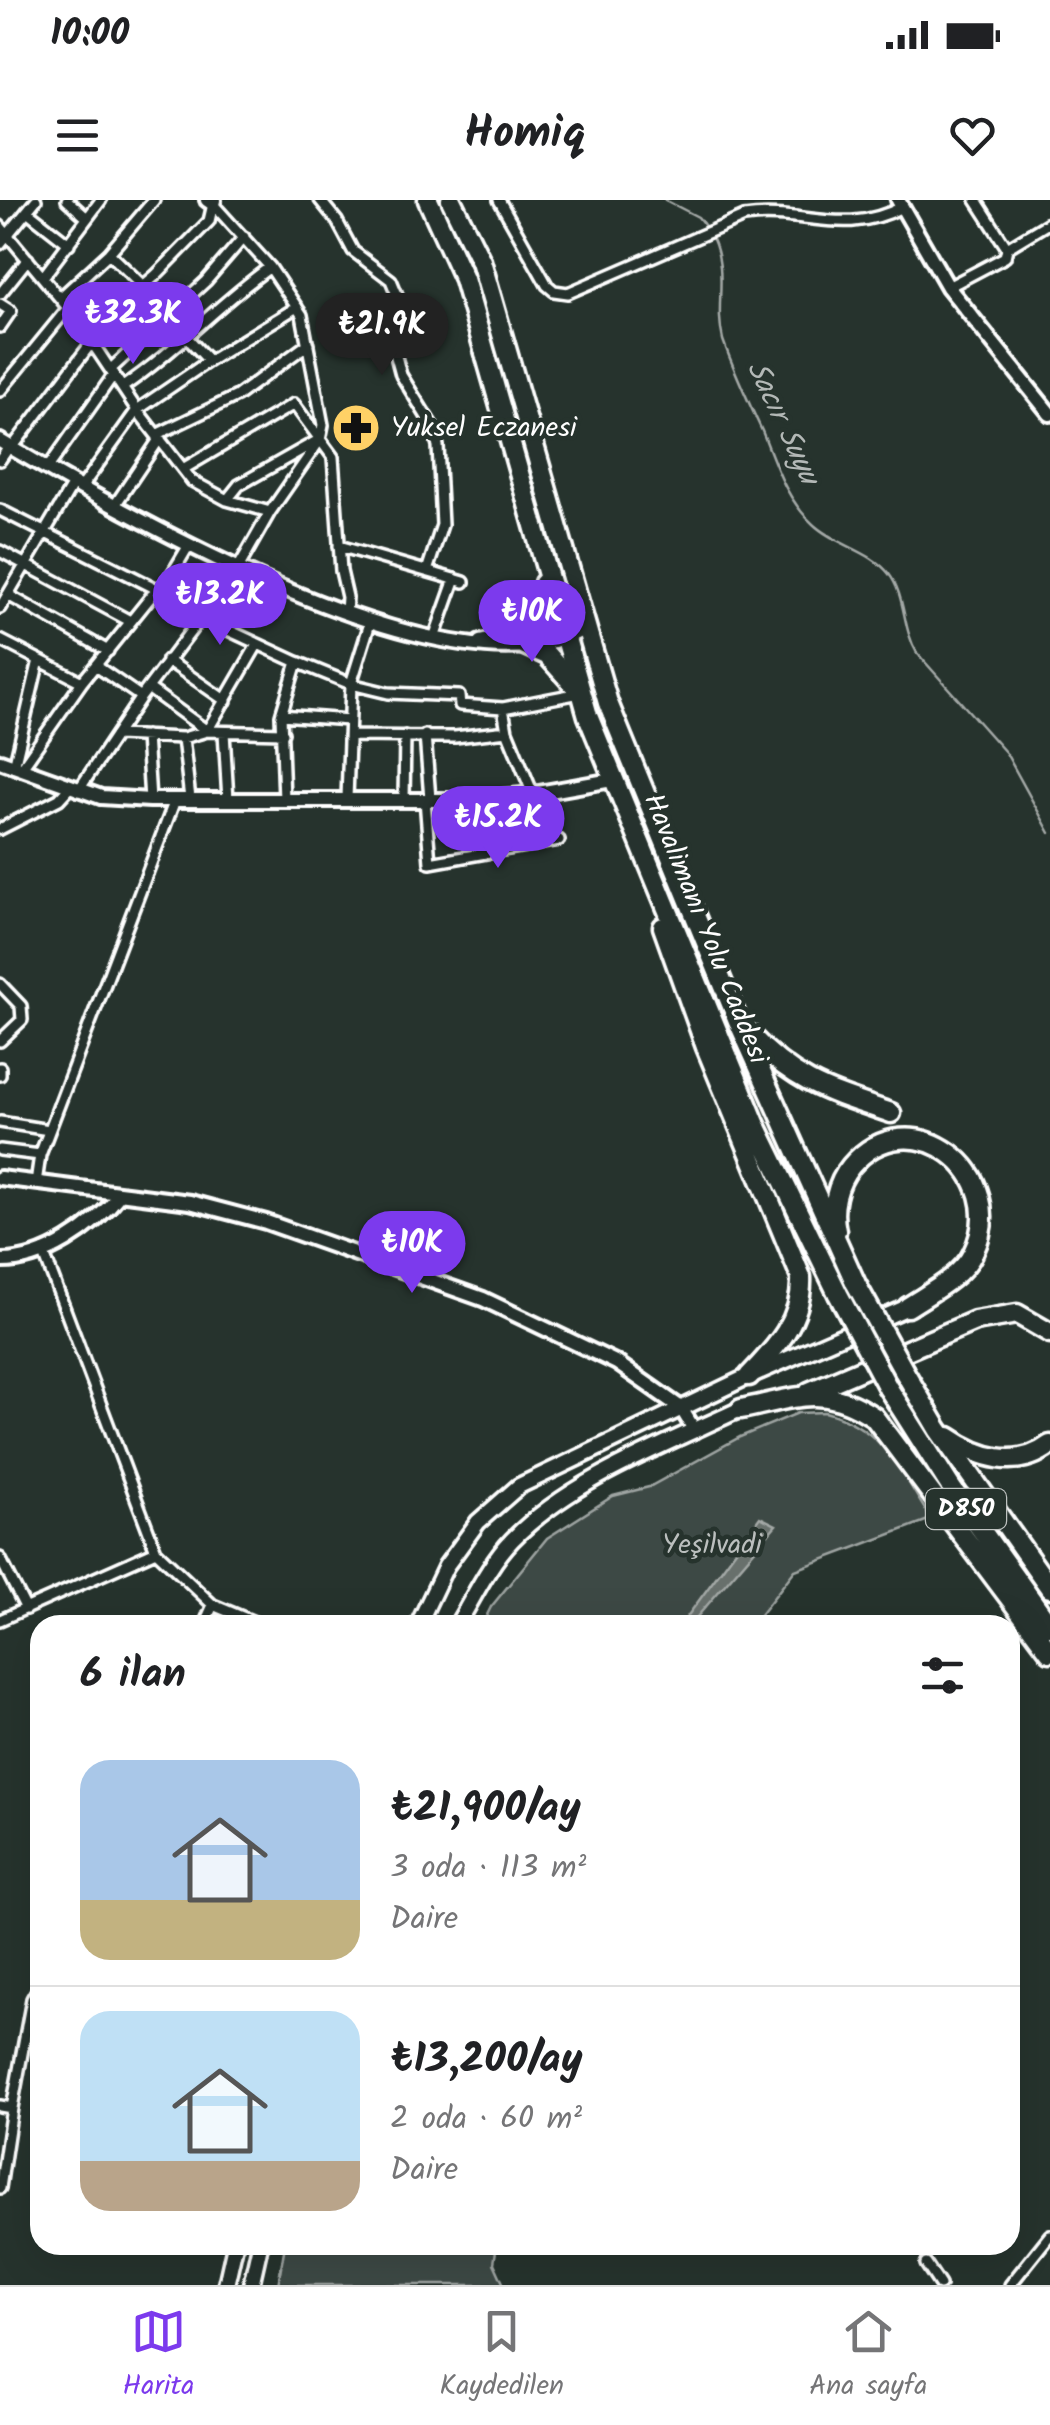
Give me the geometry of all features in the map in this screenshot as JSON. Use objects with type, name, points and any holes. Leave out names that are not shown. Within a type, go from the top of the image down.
[{"type":"highway","name":"Havalimanı Yolu Caddesi","points":[[428,200],[464,279],[580,693],[612,780],[755,1123],[888,1388],[952,1489],[1050,1626]]},
{"type":"highway","name":"Havalimanı Yolu Caddesi","points":[[451,200],[481,261],[608,702],[740,1024],[856,1284],[938,1429],[1050,1588]]},
{"type":"highway","points":[[546,573],[540,610],[520,640],[547,655],[580,693]]},
{"type":"highway","points":[[638,836],[645,878],[706,1047],[801,1278],[797,1311],[786,1333],[748,1376]]},
{"type":"highway","points":[[740,1024],[780,1066],[800,1079],[892,1113]]},
{"type":"highway","points":[[841,1251],[833,1217],[836,1194],[858,1157],[892,1140],[914,1138],[949,1152],[974,1176],[982,1199],[983,1224],[972,1256],[943,1284],[908,1307]]},
{"type":"highway","points":[[742,1410],[804,1394],[975,1320],[1017,1314],[1050,1333]]},
{"type":"highway","points":[[804,1394],[833,1396],[853,1403],[874,1418],[1050,1652]]},
{"type":"highway","points":[[938,1429],[979,1455],[1001,1460],[1050,1445]]},
{"type":"main road","points":[[423,1615],[446,1566],[478,1522],[518,1486],[748,1376],[908,1307]]},
{"type":"main road","points":[[463,1615],[508,1544],[532,1521],[578,1489],[742,1410]]},
{"type":"main road","points":[[226,2285],[233,2255]]},
{"type":"main road","points":[[251,2285],[258,2255]]},
{"type":"street","points":[[0,244],[4,230],[36,200]]},
{"type":"street","points":[[67,200],[88,218]]},
{"type":"street","points":[[43,277],[102,200]]},
{"type":"street","points":[[60,298],[109,253],[154,200]]},
{"type":"street","points":[[320,200],[353,251],[391,280],[403,309],[394,349],[401,375],[433,427],[438,446],[442,525],[427,571]]},
{"type":"street","points":[[499,200],[547,285],[558,292],[576,291],[724,224],[764,215],[824,222],[862,221],[900,203],[948,287],[1050,414]]},
{"type":"street","points":[[976,200],[1007,248]]},
{"type":"street","points":[[0,829],[74,789],[237,570],[270,512],[320,440],[323,425],[302,315],[270,266],[211,201]]},
{"type":"street","points":[[0,460],[7,445],[90,339],[209,220],[211,201]]},
{"type":"street","points":[[27,211],[69,244]]},
{"type":"street","points":[[948,287],[1004,257],[1007,248],[1050,222]]},
{"type":"street","points":[[4,230],[68,308],[137,410],[192,481],[227,500],[270,512]]},
{"type":"street","points":[[47,470],[112,371],[206,281],[244,236]]},
{"type":"street","points":[[109,253],[143,286]]},
{"type":"street","points":[[0,294],[28,259]]},
{"type":"street","points":[[123,387],[162,360],[186,335],[270,266]]},
{"type":"street","points":[[0,304],[11,311],[0,327]]},
{"type":"street","points":[[0,608],[45,532],[137,410],[297,307]]},
{"type":"street","points":[[0,391],[68,308]]},
{"type":"street","points":[[167,316],[209,361]]},
{"type":"street","points":[[116,504],[159,436],[238,396],[308,344]]},
{"type":"street","points":[[183,469],[294,404],[333,457],[346,613]]},
{"type":"street","points":[[227,500],[240,485],[320,440]]},
{"type":"street","points":[[7,445],[237,570],[370,623],[468,645],[520,640],[584,627]]},
{"type":"street","points":[[0,510],[157,590]]},
{"type":"street","points":[[18,768],[130,622],[166,584],[189,545]]},
{"type":"street","points":[[340,546],[460,581],[434,638]]},
{"type":"street","points":[[0,551],[130,622]]},
{"type":"street","points":[[8,595],[108,651]]},
{"type":"street","points":[[200,617],[350,684],[403,694],[459,696],[460,706],[469,708],[503,708],[580,693]]},
{"type":"street","points":[[347,798],[350,684],[370,623]]},
{"type":"street","points":[[0,640],[82,682]]},
{"type":"street","points":[[207,731],[257,645]]},
{"type":"street","points":[[18,768],[39,660]]},
{"type":"street","points":[[168,660],[226,701]]},
{"type":"street","points":[[284,800],[282,715],[296,662]]},
{"type":"street","points":[[96,666],[207,731]]},
{"type":"street","points":[[503,708],[532,794]]},
{"type":"street","points":[[282,715],[349,720]]},
{"type":"street","points":[[117,735],[183,738],[207,731],[283,733]]},
{"type":"street","points":[[351,736],[455,736],[508,731]]},
{"type":"street","points":[[224,732],[228,800]]},
{"type":"street","points":[[424,735],[430,863],[559,840]]},
{"type":"street","points":[[146,736],[150,800]]},
{"type":"street","points":[[404,799],[405,736]]},
{"type":"street","points":[[183,738],[190,799]]},
{"type":"street","points":[[0,761],[101,797],[150,800],[427,799],[532,794],[612,780]]},
{"type":"street","points":[[36,1183],[40,1156],[176,800]]},
{"type":"street","points":[[0,984],[21,1006],[22,1020],[0,1041]]},
{"type":"street","points":[[0,1122],[50,1130]]},
{"type":"street","points":[[0,1150],[40,1156]]},
{"type":"street","points":[[0,1178],[190,1202],[266,1222],[483,1298],[616,1363],[681,1408],[695,1431]]},
{"type":"street","points":[[0,1261],[20,1261],[44,1251],[74,1234],[120,1194]]},
{"type":"street","points":[[44,1251],[156,1551],[214,1604],[239,1615]]},
{"type":"street","points":[[0,1620],[156,1551]]},
{"type":"street","points":[[0,1558],[26,1609]]},
{"type":"street","points":[[209,1615],[214,1604]]},
{"type":"street","points":[[0,2188],[30,2011]]},
{"type":"street","points":[[0,2106],[12,2108]]},
{"type":"street","points":[[1010,2285],[1050,2236]]},
{"type":"street","points":[[926,2264],[940,2285]]},
{"type":"green space","name":"Yeşilvadi","points":[[825,1412],[845,1419],[876,1440],[889,1453],[931,1519],[795,1570],[760,1615],[487,1615],[547,1538],[613,1496],[649,1487],[740,1437],[798,1413]]},
{"type":"green space","points":[[283,2255],[495,2255],[494,2263],[504,2285],[278,2285]]},
{"type":"shaded area","points":[[760,1517],[776,1525],[699,1615],[688,1615]]},
{"type":"waterway","name":"Sacır Suyu","points":[[665,200],[698,217],[708,230]]},
{"type":"waterway","name":"Sacır Suyu","points":[[712,237],[720,264],[723,340],[788,492],[813,524],[873,559],[889,574],[917,653],[1006,753],[1050,833]]},
{"type":"place","name":"Yuksel Eczanesi","points":[[356,428]]}]
